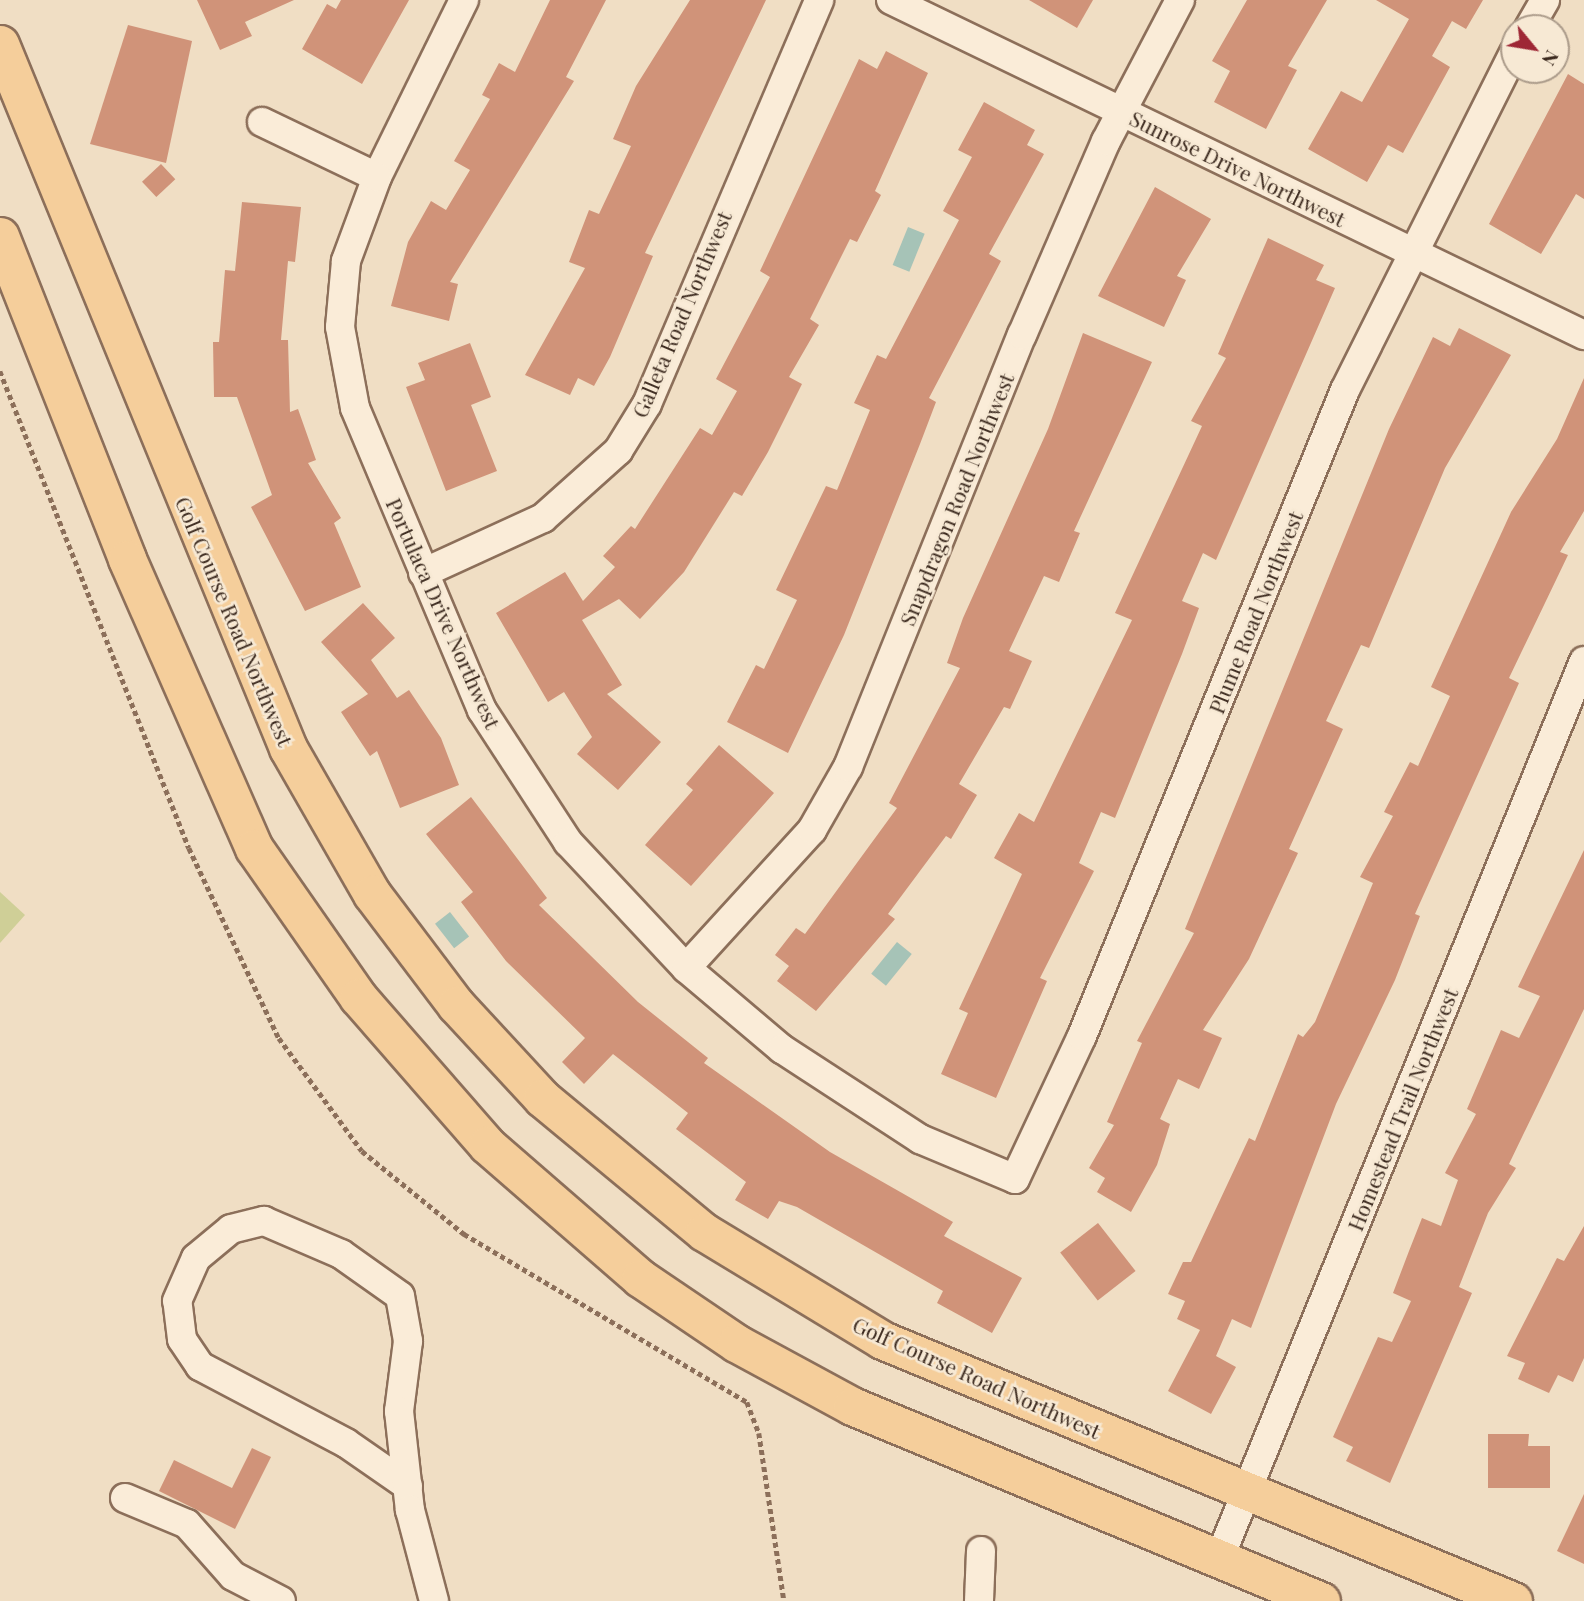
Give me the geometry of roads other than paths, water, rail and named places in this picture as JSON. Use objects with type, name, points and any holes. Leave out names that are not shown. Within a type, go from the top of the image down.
[{"type":"main road","name":"Golf Course Road Northwest","points":[[0,44],[288,748],[372,894],[456,1005],[581,1135],[777,1280],[882,1340],[1513,1601]]},
{"type":"main road","points":[[0,236],[127,559],[248,836],[358,998],[417,1072],[487,1145],[640,1278],[736,1343],[852,1406],[1321,1601]]},
{"type":"street","name":"Portulaca Drive Northwest","points":[[464,0],[377,177],[346,261],[343,369],[423,573],[482,710],[561,831],[686,968],[782,1049],[920,1139],[1015,1179]]},
{"type":"street","name":"Galleta Road Northwest","points":[[423,573],[543,518],[618,451],[647,404],[819,0]]},
{"type":"street","name":"Sunrose Drive Northwest","points":[[891,0],[1584,335]]},
{"type":"street","name":"Snapdragon Road Northwest","points":[[686,968],[813,830],[848,766],[1022,335],[1120,111],[1180,0]]},
{"type":"street","name":"Plume Road Northwest","points":[[1015,1179],[1082,1035],[1345,390],[1411,251],[1500,80]]},
{"type":"street","points":[[262,122],[377,177]]},
{"type":"street","name":"Homestead Trail Northwest","points":[[1220,1557],[1584,661]]},
{"type":"street","points":[[408,1486],[346,1443],[200,1366],[182,1339],[177,1301],[196,1258],[231,1229],[264,1221],[341,1254],[400,1296],[408,1341],[399,1411],[408,1486],[434,1601]]},
{"type":"street","points":[[125,1498],[187,1524],[233,1576],[281,1601]]},
{"type":"street","points":[[979,1601],[981,1551]]}]
